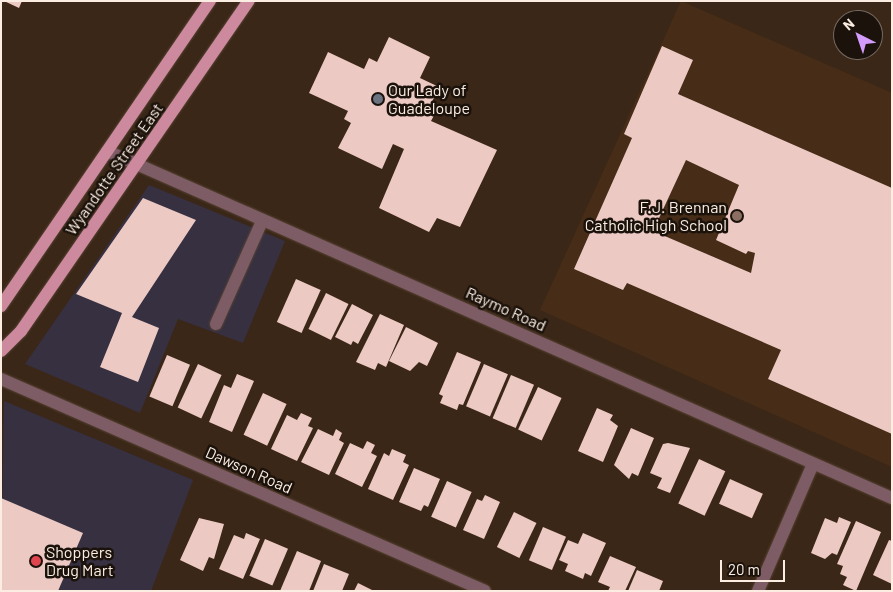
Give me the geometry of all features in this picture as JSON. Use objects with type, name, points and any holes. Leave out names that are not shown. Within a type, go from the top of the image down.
[{"type":"main road","name":"Wyandotte Street East","points":[[1,306],[210,1]]},
{"type":"main road","name":"Wyandotte Street East","points":[[1,351],[21,330],[249,1]]},
{"type":"street","name":"Raymo Road","points":[[107,151],[136,166],[892,498]]},
{"type":"street","points":[[216,324],[262,221]]},
{"type":"street","name":"Dawson Road","points":[[1,379],[485,591]]},
{"type":"street","points":[[758,591],[813,464]]},
{"type":"shaded area","name":"F.J. Brennan Catholic High School","points":[[681,1],[892,93],[892,467],[540,310]]},
{"type":"shaded area","points":[[149,185],[285,241],[243,343],[178,319],[140,413],[25,364]]},
{"type":"shaded area","points":[[4,401],[193,480],[151,591],[1,591]]},
{"type":"building","points":[[4,1],[22,1],[19,8]]},
{"type":"building","points":[[389,37],[430,57],[420,78],[439,87],[430,106],[437,110],[431,121],[497,150],[460,227],[437,218],[429,232],[379,208],[404,149],[393,144],[382,169],[338,148],[351,123],[344,119],[348,111],[309,93],[328,52],[364,69],[369,58],[377,62]]},
{"type":"building","points":[[662,46],[693,60],[678,94],[892,188],[892,434],[768,379],[781,350],[627,283],[623,290],[574,269],[632,138],[624,134]],"holes":[[[686,160],[739,185],[716,240],[746,254],[748,251],[755,253],[751,273],[653,231]]]},
{"type":"building","points":[[143,198],[196,220],[132,317],[159,328],[138,382],[100,367],[122,313],[76,294]]},
{"type":"building","points":[[296,279],[321,290],[302,333],[277,322]]},
{"type":"building","points":[[326,293],[348,304],[331,340],[308,329]]},
{"type":"building","points":[[352,304],[373,315],[358,344],[353,341],[351,345],[335,337]]},
{"type":"building","points":[[380,314],[404,325],[386,367],[378,363],[375,370],[356,362]]},
{"type":"building","points":[[406,327],[438,343],[427,366],[419,362],[410,371],[389,361]]},
{"type":"building","points":[[457,352],[481,362],[463,405],[459,404],[457,410],[440,403],[443,396],[439,394]]},
{"type":"building","points":[[167,355],[190,365],[172,406],[149,396]]},
{"type":"building","points":[[198,364],[222,375],[201,418],[178,408]]},
{"type":"building","points":[[484,364],[508,374],[490,417],[466,406]]},
{"type":"building","points":[[237,374],[254,381],[232,432],[209,422],[224,385],[231,388]]},
{"type":"building","points":[[511,375],[534,385],[516,428],[493,418]]},
{"type":"building","points":[[538,387],[562,398],[542,441],[518,430]]},
{"type":"building","points":[[263,393],[287,404],[267,446],[244,435]]},
{"type":"building","points":[[597,408],[613,415],[610,420],[618,426],[603,462],[578,451]]},
{"type":"building","points":[[301,413],[312,418],[308,426],[313,428],[297,461],[271,449],[287,415],[297,420]]},
{"type":"building","points":[[631,428],[654,438],[638,476],[632,473],[629,479],[614,465]]},
{"type":"building","points":[[318,429],[333,436],[336,429],[342,433],[339,440],[344,443],[329,475],[301,462]]},
{"type":"building","points":[[367,441],[375,445],[371,453],[377,456],[362,487],[335,474],[350,443],[363,449]]},
{"type":"building","points":[[668,443],[690,448],[670,493],[657,488],[662,478],[650,473],[663,444]]},
{"type":"building","points":[[392,449],[406,455],[403,462],[409,465],[393,500],[368,489],[384,453],[389,456]]},
{"type":"building","points":[[699,459],[725,471],[705,516],[678,503]]},
{"type":"building","points":[[414,468],[440,479],[428,507],[424,505],[421,511],[399,502]]},
{"type":"building","points":[[730,479],[763,494],[752,518],[719,504]]},
{"type":"building","points":[[447,481],[472,492],[456,528],[431,517]]},
{"type":"building","points":[[485,495],[500,502],[484,539],[463,530],[477,499],[482,501]]},
{"type":"building","name":"Shoppers Drug Mart","points":[[1,498],[83,533],[58,591],[1,591]]},
{"type":"building","points":[[514,512],[536,523],[519,558],[497,547]]},
{"type":"building","points":[[839,517],[851,522],[837,555],[832,553],[825,559],[811,553],[825,518],[837,523]]},
{"type":"building","points":[[199,518],[224,524],[214,559],[209,557],[203,571],[180,560]]},
{"type":"building","points":[[856,521],[881,532],[856,591],[843,585],[847,577],[840,574],[843,566],[837,564]]},
{"type":"building","points":[[543,527],[566,537],[552,570],[529,560]]},
{"type":"building","points":[[246,533],[260,539],[243,579],[219,569],[234,535],[244,539]]},
{"type":"building","points":[[583,533],[606,543],[591,576],[585,573],[583,579],[565,571],[568,564],[559,560],[568,540],[578,544]]},
{"type":"building","points":[[265,539],[288,549],[272,586],[249,576]]},
{"type":"building","points":[[889,540],[892,541],[892,584],[873,575]]},
{"type":"building","points":[[297,551],[321,561],[309,591],[280,591]]},
{"type":"building","points":[[610,556],[636,567],[625,591],[608,591],[610,587],[598,582]]},
{"type":"building","points":[[324,564],[349,574],[342,591],[313,591]]},
{"type":"building","points":[[637,570],[663,581],[659,591],[628,591]]},
{"type":"building","points":[[358,583],[374,591],[354,591]]},
{"type":"place","name":"Our Lady of Guadeloupe","points":[[378,99]]},
{"type":"place","name":"F.J. Brennan Catholic High School","points":[[737,216]]},
{"type":"place","name":"Shoppers Drug Mart","points":[[36,561]]}]
